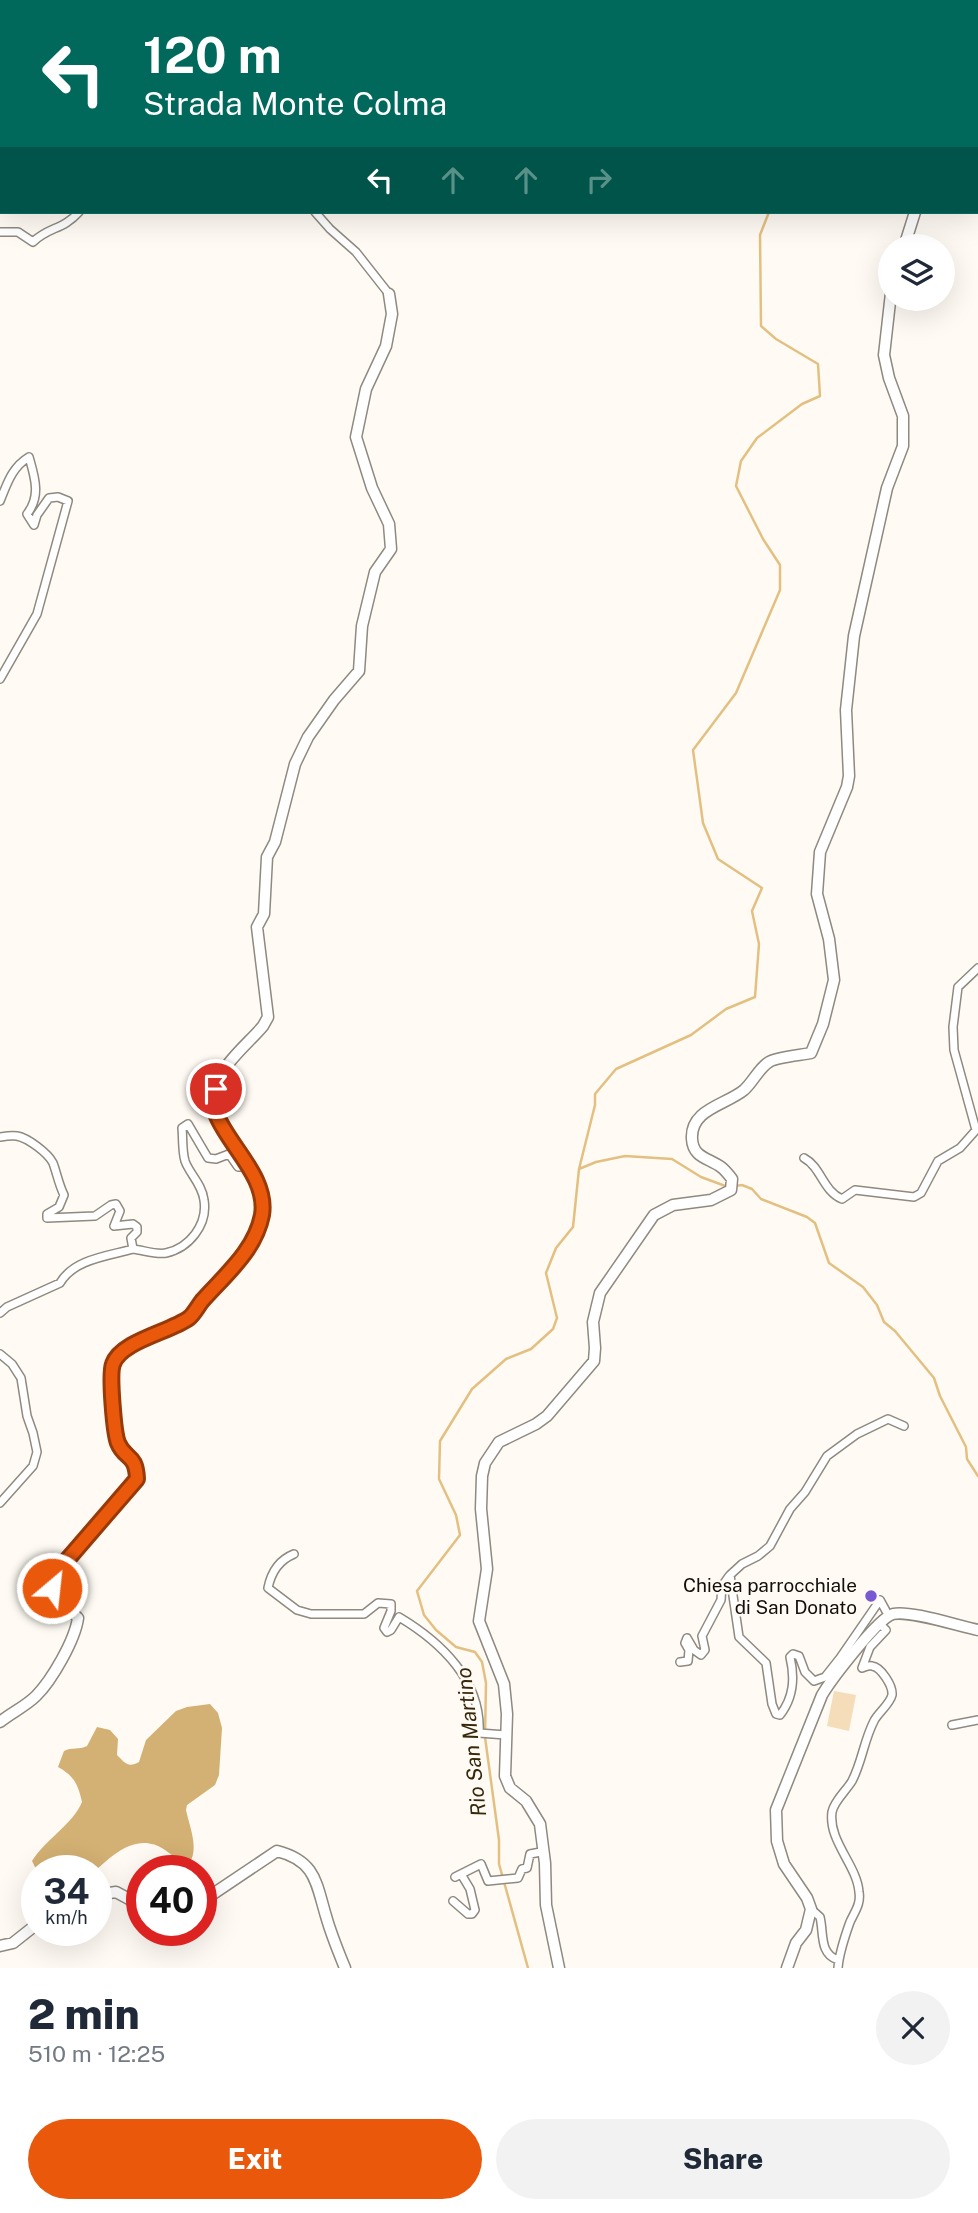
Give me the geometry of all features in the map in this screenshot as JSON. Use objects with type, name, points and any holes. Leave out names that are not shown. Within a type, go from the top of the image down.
[{"type":"street","points":[[0,232],[18,232],[33,242],[43,232],[58,229],[77,214]]},
{"type":"street","points":[[0,1722],[36,1695],[64,1653],[77,1627],[78,1618],[60,1599],[51,1582],[108,1510],[137,1479],[136,1466],[118,1443],[115,1430],[113,1363],[119,1354],[130,1346],[189,1318],[240,1261],[257,1234],[263,1202],[249,1167],[216,1114],[216,1089],[223,1072],[268,1017],[257,927],[264,914],[267,857],[275,842],[295,765],[308,737],[359,671],[362,626],[375,572],[391,549],[389,524],[372,488],[356,437],[366,389],[388,339],[391,314],[388,294],[356,253],[318,214]]},
{"type":"street","points":[[908,234],[914,214]]},
{"type":"street","points":[[559,1968],[546,1905],[540,1824],[526,1801],[510,1787],[505,1776],[505,1684],[479,1621],[487,1569],[481,1508],[482,1476],[485,1462],[499,1442],[547,1416],[594,1361],[593,1322],[600,1293],[654,1215],[673,1205],[711,1200],[731,1190],[732,1179],[721,1167],[698,1156],[692,1138],[696,1123],[703,1113],[747,1088],[770,1060],[811,1054],[823,1024],[834,980],[829,939],[817,894],[820,852],[847,788],[849,776],[846,710],[853,636],[887,488],[903,446],[903,416],[884,355],[889,311]]},
{"type":"street","points":[[0,501],[13,472],[19,463],[29,457],[36,492],[33,506],[27,514],[34,525],[37,515],[49,498],[68,500],[32,626],[0,679]]},
{"type":"street","points":[[804,1158],[812,1162],[827,1187],[842,1199],[855,1190],[914,1197],[921,1193],[938,1161],[960,1148],[976,1130],[954,1050],[953,1027],[958,987],[978,968]]},
{"type":"street","points":[[0,1313],[7,1307],[60,1283],[65,1275],[78,1266],[133,1249],[163,1254],[183,1247],[199,1229],[204,1201],[196,1177],[185,1162],[182,1128],[188,1124],[208,1158],[216,1159],[229,1154],[238,1167],[249,1167]]},
{"type":"street","points":[[0,1137],[23,1138],[49,1157],[64,1195],[59,1207],[47,1214],[47,1218],[95,1216],[111,1205],[116,1205],[120,1211],[114,1226],[133,1224],[137,1227],[137,1232],[131,1238],[133,1249]]},
{"type":"street","points":[[0,1354],[12,1364],[21,1378],[37,1452],[33,1466],[0,1506]]},
{"type":"street","points":[[680,1662],[688,1661],[689,1650],[685,1643],[687,1638],[694,1650],[701,1655],[705,1650],[702,1636],[721,1600],[722,1586],[742,1564],[770,1546],[790,1509],[805,1492],[827,1456],[857,1434],[888,1419],[904,1426]]},
{"type":"street","points":[[294,1554],[271,1574],[268,1588],[297,1611],[311,1614],[364,1614],[379,1603],[391,1604],[384,1628],[387,1632],[399,1617],[429,1637],[460,1670],[472,1688],[481,1734],[506,1735]]},
{"type":"street","points":[[730,1576],[739,1637],[766,1663],[772,1704],[776,1714],[780,1715],[793,1692],[794,1673],[790,1657],[793,1654],[799,1656],[805,1672],[814,1681],[825,1677],[842,1662],[886,1617],[899,1614],[978,1630]]},
{"type":"street","points":[[879,1623],[886,1630],[870,1647],[862,1668],[870,1665],[876,1667],[892,1690],[892,1697],[875,1718],[865,1739],[851,1783],[835,1804],[832,1814],[835,1835],[860,1894],[859,1905],[847,1931],[838,1964],[827,1953],[823,1944],[820,1917],[811,1909],[807,1898],[784,1864],[777,1841],[776,1810],[822,1695],[880,1600],[886,1611]]},
{"type":"street","points":[[952,1725],[978,1720]]},
{"type":"street","points":[[453,1901],[468,1914],[475,1910],[470,1889],[458,1876],[481,1864],[488,1881],[518,1878],[522,1869],[527,1868],[530,1854],[541,1853],[543,1848]]},
{"type":"street","points":[[217,1891],[277,1851],[292,1855],[304,1864],[317,1880],[327,1922],[345,1968]]},
{"type":"street","points":[[787,1968],[796,1943],[806,1930],[811,1909]]},
{"type":"street","points":[[0,1946],[13,1943],[21,1937]]},
{"type":"shaded area","points":[[834,1691],[856,1695],[849,1731],[827,1726]]},
{"type":"shaded area","points":[[210,1704],[218,1713],[222,1728],[219,1775],[215,1785],[187,1805],[193,1855],[172,1855],[155,1845],[145,1843],[127,1847],[112,1857],[112,1855],[37,1855],[78,1810],[82,1802],[75,1781],[58,1767],[64,1751],[87,1746],[97,1727],[110,1730],[118,1739],[117,1755],[127,1764],[135,1764],[139,1762],[146,1740],[176,1711]]},
{"type":"waterway","name":"Rio San Martino","points":[[528,1968],[499,1864],[499,1840],[485,1737],[486,1683],[482,1662],[475,1652],[456,1647],[436,1630],[424,1615],[417,1591],[460,1535],[456,1515],[439,1479],[440,1441],[472,1389],[506,1359],[531,1349],[553,1329],[557,1318],[546,1273],[556,1248],[573,1227],[579,1169],[595,1105],[595,1094],[616,1069],[691,1035],[726,1009],[755,997],[759,944],[752,911],[762,888],[718,859],[703,823],[693,750],[736,693],[780,590],[780,565],[763,539],[736,486],[741,461],[757,438],[802,404],[820,396],[818,364],[776,339],[761,326],[760,235],[768,214]]},
{"type":"waterway","points":[[579,1169],[596,1162],[625,1156],[672,1159],[701,1177],[728,1187],[742,1185],[752,1189],[761,1199],[807,1217],[815,1223],[829,1263],[863,1287],[877,1305],[884,1322],[895,1331],[934,1378],[940,1396],[966,1447],[967,1459],[978,1476]]},
{"type":"place","name":"Chiesa parrocchiale di San Donato","points":[[871,1596]]},
{"type":"route","points":[[52,1588],[51,1582],[61,1567],[137,1479],[136,1466],[118,1443],[115,1430],[113,1363],[119,1354],[130,1346],[189,1318],[240,1261],[257,1234],[263,1202],[249,1167],[216,1114],[216,1089]]}]
